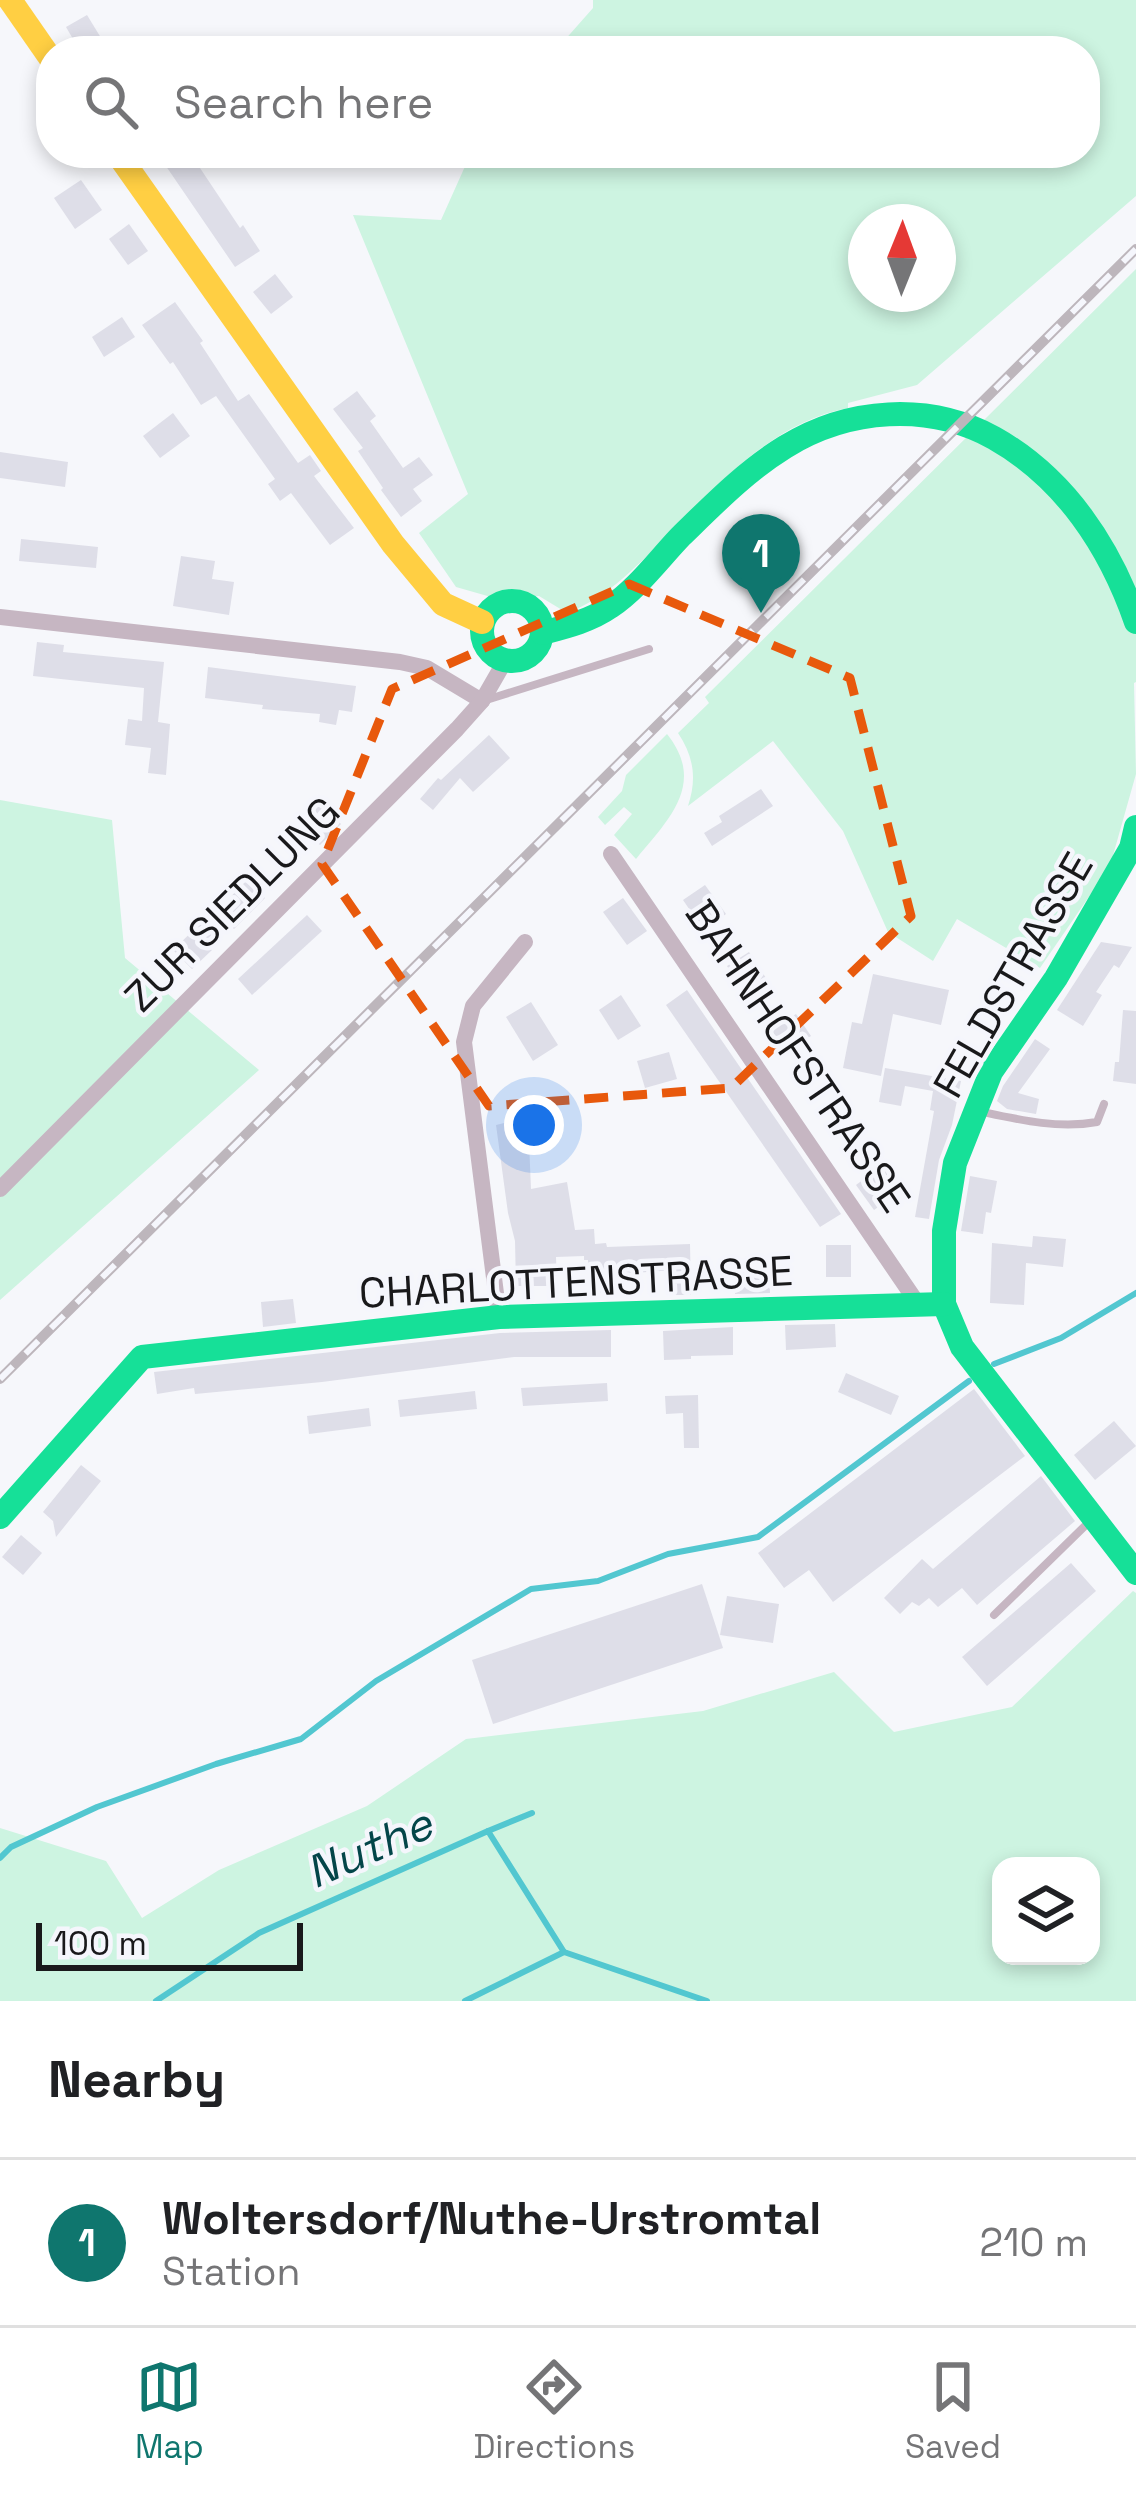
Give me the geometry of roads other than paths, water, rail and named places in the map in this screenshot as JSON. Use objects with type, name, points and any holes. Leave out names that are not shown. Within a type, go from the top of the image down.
[{"type":"street","points":[[10,0],[36,37]]},
{"type":"street","points":[[128,168],[393,544],[443,604],[482,622]]},
{"type":"street","points":[[542,633],[574,625],[613,605],[728,490],[768,457],[806,434],[850,418],[900,414],[944,419],[993,437],[1039,468],[1094,533],[1136,622]]},
{"type":"street","points":[[513,601],[531,608],[542,633],[534,652],[505,661],[488,650],[482,622],[495,606],[513,601]]},
{"type":"street","points":[[0,617],[400,662],[428,668],[482,701]]},
{"type":"street","name":"ZUR SIEDLUNG","points":[[0,1189],[482,701],[505,661]]},
{"type":"street","name":"FELDSTRASSE","points":[[931,1304],[955,1162],[991,1072],[1056,978],[1131,848],[1136,827]]},
{"type":"street","name":"BAHNHOFSTRASSE","points":[[611,854],[962,1347],[1136,1573]]},
{"type":"street","points":[[499,1317],[464,1042],[473,1006],[525,942]]},
{"type":"street","name":"CHARLOTTENSTRASSE","points":[[0,1517],[142,1357],[499,1317],[931,1304]]},
{"type":"lane","points":[[482,701],[649,649]]},
{"type":"lane","points":[[976,1110],[1078,1126],[1097,1122],[1104,1104]]},
{"type":"lane","points":[[994,1615],[1093,1518]]},
{"type":"waterway","points":[[994,1364],[1061,1338],[1136,1293]]},
{"type":"waterway","points":[[0,1858],[11,1847],[97,1807],[301,1739],[376,1681],[531,1589],[598,1581],[668,1554],[758,1537],[969,1381]]},
{"type":"waterway","name":"Nuthe","points":[[488,1831],[532,1813]]},
{"type":"waterway","name":"Nuthe","points":[[156,2001],[259,1933],[488,1831],[564,1952],[707,2001]]},
{"type":"waterway","points":[[465,2001],[564,1952]]},
{"type":"railway","points":[[0,1379],[1136,249]]},
{"type":"place","name":"Woltersdorf/Nuthe-Urstromtal","points":[[761,613]]}]
